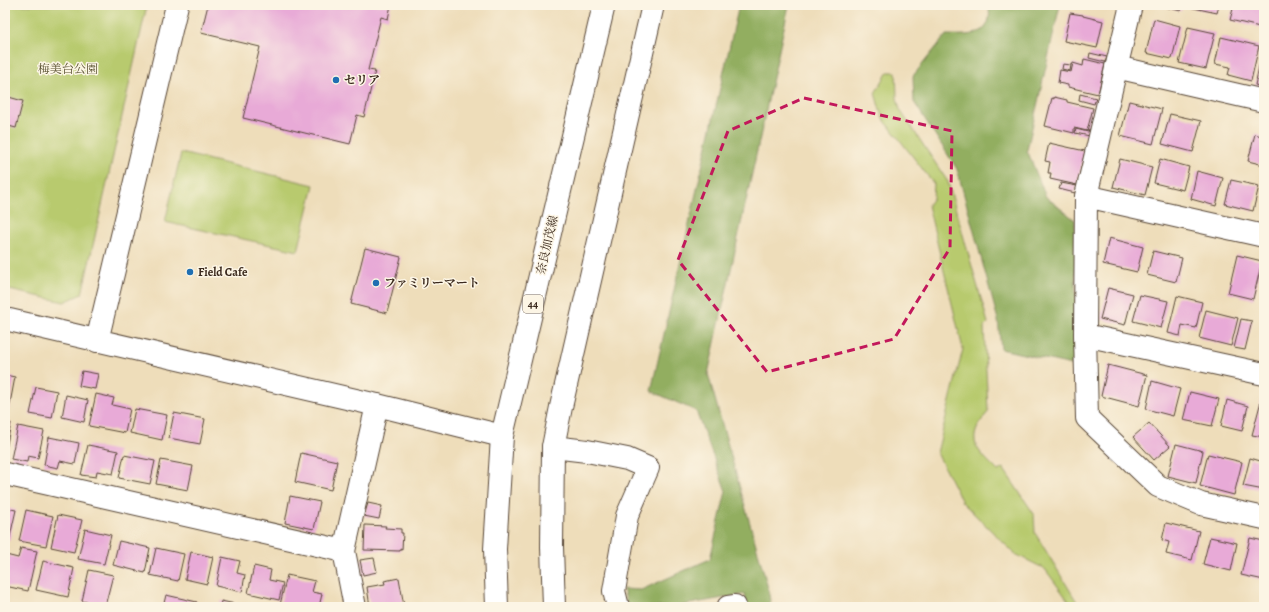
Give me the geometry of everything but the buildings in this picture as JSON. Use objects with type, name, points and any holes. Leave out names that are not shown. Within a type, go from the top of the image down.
[{"type":"street","points":[[97,341],[177,5]]},
{"type":"street","name":"奈良加茂線","points":[[497,607],[495,549],[502,436],[604,5]]},
{"type":"street","points":[[554,607],[552,547],[554,447],[561,407],[652,5]]},
{"type":"street","points":[[1131,5],[1086,196],[1085,335],[1087,418],[1158,486],[1201,504],[1264,518]]},
{"type":"street","points":[[1116,68],[1264,101]]},
{"type":"street","points":[[1086,196],[1264,236]]},
{"type":"street","points":[[5,319],[377,405],[502,436]]},
{"type":"street","points":[[1085,335],[1264,374]]},
{"type":"street","points":[[355,607],[344,551],[377,405]]},
{"type":"street","points":[[554,447],[587,451],[627,459],[648,468],[627,516],[614,591],[618,607]]},
{"type":"street","points":[[5,474],[344,551]]},
{"type":"street","points":[[728,607],[736,607]]},
{"type":"highlighted area","points":[[804,98],[952,131],[950,248],[894,339],[767,372],[678,260],[728,131]]},
{"type":"green space","name":"梅美台公園","points":[[5,5],[147,5],[82,294],[64,302],[5,289]]},
{"type":"green space","points":[[739,5],[789,5],[708,374],[768,588],[771,607],[747,607],[745,594],[673,607],[632,607],[627,604],[623,589],[641,590],[710,559],[726,491],[696,411],[651,391]]},
{"type":"green space","points":[[988,5],[1060,5],[1027,150],[1046,197],[1075,220],[1076,366],[1001,349],[998,320],[957,169],[914,102],[913,76],[946,35],[966,35],[984,29],[989,18]]},
{"type":"green space","points":[[888,72],[896,72],[897,98],[900,110],[948,182],[988,323],[984,327],[988,412],[976,430],[976,444],[984,457],[998,471],[1003,468],[1034,514],[1035,533],[1080,607],[1073,607],[1045,569],[1015,554],[962,502],[937,453],[963,349],[928,205],[933,198],[934,184],[882,117],[875,93]]},
{"type":"green space","points":[[181,153],[314,185],[298,251],[165,222]]},
{"type":"place","name":"セリア","points":[[336,80]]},
{"type":"place","name":"Field Cafe","points":[[190,272]]},
{"type":"place","name":"ファミリーマート","points":[[376,283]]}]
